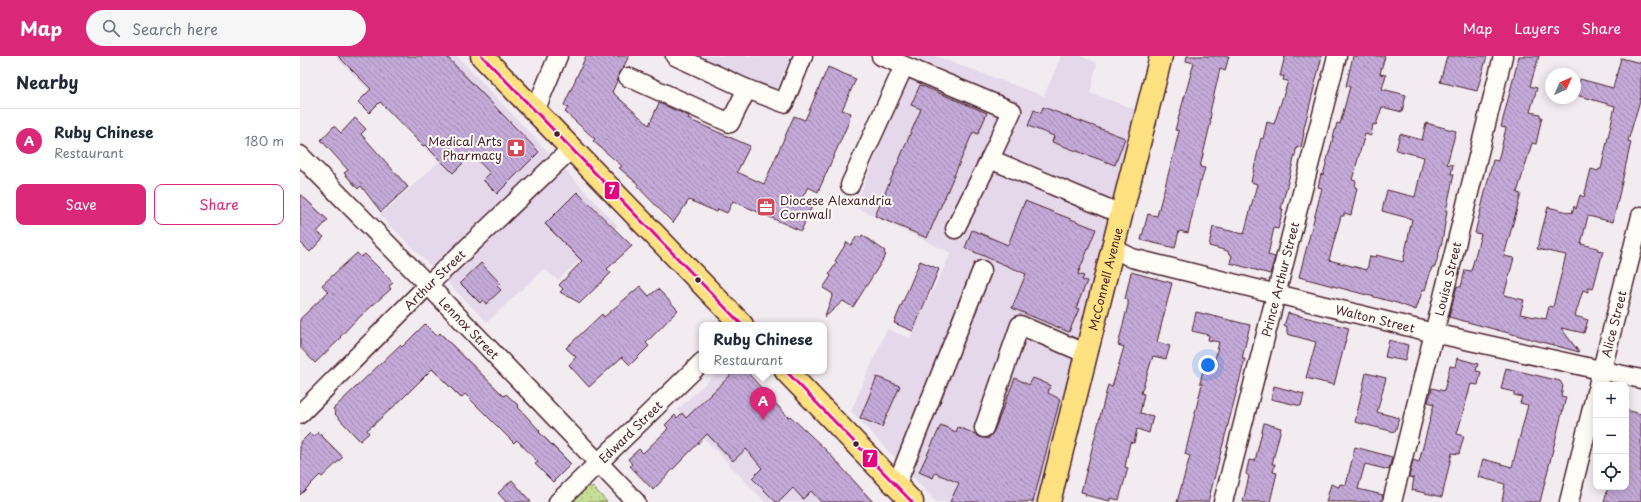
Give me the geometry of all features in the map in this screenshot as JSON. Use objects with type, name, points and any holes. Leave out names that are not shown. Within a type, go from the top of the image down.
[{"type":"main road","points":[[482,56],[738,322]]},
{"type":"main road","name":"McConnell Avenue","points":[[1049,502],[1161,56]]},
{"type":"main road","points":[[789,374],[912,502]]},
{"type":"street","points":[[535,110],[558,56]]},
{"type":"street","points":[[675,56],[747,89],[784,103],[803,56]]},
{"type":"street","points":[[881,56],[1012,111],[990,159],[954,229]]},
{"type":"street","name":"Prince Arthur Street","points":[[1223,502],[1337,56]]},
{"type":"street","name":"Louisa Street","points":[[1392,502],[1503,56]]},
{"type":"street","points":[[850,186],[904,66]]},
{"type":"street","points":[[628,77],[730,124],[747,89]]},
{"type":"street","name":"Arthur Street","points":[[300,414],[428,285],[572,148]]},
{"type":"street","name":"Lennox Street","points":[[300,155],[428,285],[636,502]]},
{"type":"street","points":[[990,159],[1108,209]]},
{"type":"street","name":"Alice Street","points":[[1599,378],[1641,216]]},
{"type":"street","name":"Walton Street","points":[[1113,248],[1132,258],[1434,333],[1599,378],[1641,379]]},
{"type":"street","points":[[896,486],[982,270]]},
{"type":"street","points":[[984,428],[1020,326],[1087,354]]},
{"type":"street","name":"Edward Street","points":[[558,502],[597,462],[699,365]]},
{"type":"street","points":[[1569,502],[1593,404]]},
{"type":"shaded area","points":[[335,56],[457,56],[618,226],[558,280],[544,269],[487,322],[380,215],[439,162]]},
{"type":"shaded area","points":[[686,56],[791,56],[775,93]]},
{"type":"shaded area","points":[[917,56],[935,56],[1044,96],[1061,56],[1081,56],[1097,63],[1090,93],[1134,109],[1042,502],[936,502],[851,411],[887,329],[910,338],[951,253],[855,207]]},
{"type":"shaded area","points":[[716,374],[748,374],[871,502],[765,502],[677,410]]},
{"type":"green space","points":[[585,485],[594,488],[607,502],[567,502]]},
{"type":"building","points":[[338,56],[446,56],[539,152],[497,194],[483,180],[490,173],[472,154],[453,173],[425,145],[423,146],[380,102],[369,113],[358,102],[371,89]]},
{"type":"building","points":[[586,56],[629,56],[623,68],[619,72],[618,79],[612,92],[649,125],[659,103],[689,116],[688,119],[750,146],[737,172],[764,184],[794,116],[805,120],[828,67],[856,79],[842,110],[851,113],[850,119],[818,192],[808,187],[802,198],[813,204],[801,231],[733,201],[727,213],[718,209],[717,212],[689,200],[673,223],[637,186],[638,184],[619,168],[622,166],[593,141],[595,139],[565,112],[568,108],[564,105]]},
{"type":"building","points":[[1187,56],[1229,56],[1225,71],[1220,69],[1210,112],[1211,121],[1200,167],[1205,168],[1200,182],[1188,233],[1179,231],[1175,248],[1141,240],[1148,214],[1157,216],[1172,160],[1179,131],[1175,130],[1194,63],[1186,61]]},
{"type":"building","points":[[1285,56],[1322,56],[1303,132],[1301,148],[1297,147],[1281,209],[1283,209],[1278,229],[1274,228],[1268,255],[1275,257],[1270,274],[1230,263],[1232,255],[1228,253],[1228,251],[1209,246],[1213,227],[1244,234],[1257,184],[1251,182],[1261,138],[1263,139],[1267,122],[1274,124],[1288,81],[1283,80],[1284,76],[1280,76]]},
{"type":"building","points":[[1353,56],[1385,56],[1380,74],[1386,75],[1382,89],[1406,95],[1402,112],[1382,107],[1376,125],[1373,124],[1371,136],[1365,134],[1352,180],[1356,181],[1355,187],[1357,188],[1351,215],[1344,213],[1344,216],[1341,216],[1329,260],[1367,270],[1370,256],[1376,257],[1376,255],[1403,262],[1412,219],[1382,211],[1387,190],[1415,197],[1424,157],[1396,150],[1400,134],[1422,140],[1426,123],[1456,131],[1447,164],[1453,165],[1451,174],[1454,174],[1446,211],[1442,242],[1435,267],[1432,267],[1425,290],[1423,289],[1416,310],[1397,303],[1299,277],[1322,188],[1318,187],[1321,174],[1323,175],[1337,123],[1340,124],[1350,87],[1346,86]]},
{"type":"building","points":[[1447,56],[1487,56],[1477,91],[1440,82]]},
{"type":"building","points":[[1519,56],[1539,56],[1530,86],[1537,88],[1530,112],[1540,114],[1540,117],[1542,117],[1536,144],[1532,143],[1517,193],[1521,194],[1504,256],[1514,258],[1504,295],[1524,300],[1520,314],[1546,319],[1549,306],[1553,307],[1566,255],[1537,249],[1548,207],[1572,213],[1574,206],[1576,209],[1580,195],[1584,197],[1591,169],[1598,171],[1601,169],[1615,106],[1581,96],[1581,79],[1613,88],[1621,58],[1641,63],[1641,97],[1628,141],[1631,142],[1613,222],[1588,216],[1581,244],[1598,248],[1597,250],[1603,251],[1593,289],[1588,288],[1588,292],[1583,290],[1575,316],[1588,320],[1584,333],[1561,328],[1579,352],[1449,317],[1457,286],[1461,287],[1465,270],[1471,271],[1481,234],[1475,233],[1493,160],[1498,161],[1506,128],[1501,127]]},
{"type":"building","points":[[920,85],[987,113],[978,134],[973,132],[927,238],[875,216],[921,109],[911,105]]},
{"type":"building","points":[[1043,107],[1125,138],[1115,165],[1052,142],[1054,136],[1028,126],[1034,110],[1041,113]]},
{"type":"building","points":[[355,118],[366,129],[361,134],[408,187],[381,212],[361,186],[358,189],[344,173],[348,170],[321,140],[334,126],[341,133]]},
{"type":"building","points":[[577,192],[632,246],[607,269],[611,273],[580,303],[560,292],[563,289],[559,285],[582,261],[545,224]]},
{"type":"building","points":[[300,194],[328,220],[317,232],[324,237],[310,252],[300,242]]},
{"type":"building","points":[[1025,201],[1096,229],[1078,274],[1084,276],[1082,280],[1087,281],[1076,308],[1079,309],[1069,332],[1012,308],[1026,274],[965,248],[972,230],[1008,245]]},
{"type":"building","points":[[862,235],[885,251],[884,253],[886,255],[853,307],[843,301],[824,318],[833,294],[823,288],[831,276],[829,274],[847,242],[851,245],[857,236],[861,238]]},
{"type":"building","points":[[357,253],[361,257],[365,254],[383,272],[393,283],[389,286],[391,289],[354,322],[340,337],[341,338],[315,363],[300,347],[300,319],[328,292],[322,285]]},
{"type":"building","points":[[920,261],[939,269],[913,331],[894,323]]},
{"type":"building","points":[[481,263],[500,283],[497,286],[501,290],[486,304],[483,300],[480,303],[460,283]]},
{"type":"building","points":[[1131,272],[1172,283],[1157,342],[1170,346],[1166,359],[1153,356],[1141,393],[1144,394],[1140,413],[1153,416],[1149,433],[1137,429],[1134,443],[1130,442],[1125,467],[1128,468],[1119,500],[1110,498],[1110,501],[1085,495],[1086,493],[1081,492],[1108,385],[1112,387],[1124,347],[1118,345],[1128,305],[1128,300],[1125,299]]},
{"type":"building","points":[[640,286],[649,296],[658,289],[678,310],[646,343],[649,346],[630,365],[622,357],[589,387],[569,365],[576,357],[566,348],[602,314],[604,317]]},
{"type":"building","points":[[1196,312],[1250,325],[1242,359],[1245,359],[1208,502],[1177,502],[1190,456],[1185,454],[1202,384],[1200,383],[1203,370],[1212,372],[1219,342],[1208,340],[1209,335],[1192,331]]},
{"type":"building","points":[[1288,313],[1349,328],[1334,385],[1306,378],[1316,342],[1287,334],[1287,326],[1284,326]]},
{"type":"building","points":[[425,324],[437,336],[440,333],[504,396],[506,394],[519,406],[518,407],[540,431],[539,432],[571,464],[553,482],[535,464],[538,462],[517,440],[514,443],[465,394],[461,398],[432,369],[400,401],[367,430],[369,433],[360,441],[335,414],[336,413],[333,409],[400,345],[402,347]]},
{"type":"building","points":[[1389,340],[1408,345],[1405,361],[1385,357]]},
{"type":"building","points":[[1457,358],[1478,364],[1476,371],[1481,372],[1478,385],[1471,384],[1457,434],[1464,436],[1459,454],[1452,453],[1442,497],[1412,490],[1414,478],[1409,477],[1413,460],[1419,462],[1434,404],[1428,402],[1432,388],[1444,391],[1450,366],[1455,367]]},
{"type":"building","points":[[1506,368],[1560,381],[1563,386],[1561,396],[1566,397],[1540,502],[1502,502],[1505,484],[1478,477],[1483,459],[1512,467],[1528,405],[1520,403],[1522,397],[1514,395],[1514,392],[1501,389]]},
{"type":"building","points":[[1366,373],[1386,378],[1377,412],[1399,418],[1395,432],[1355,422]]},
{"type":"building","points":[[732,374],[749,374],[788,417],[790,416],[826,450],[873,502],[821,502],[811,491],[803,499],[793,488],[779,502],[776,502],[752,478],[762,468],[746,449],[733,461],[707,434],[653,490],[630,466],[632,464],[628,459],[639,449],[643,453],[665,432],[668,428],[665,425],[675,415],[677,418],[682,413],[686,418]]},
{"type":"building","points":[[877,377],[900,386],[882,427],[860,418]]},
{"type":"building","points":[[1015,378],[1029,385],[1033,378],[1050,385],[1048,393],[1060,399],[1033,502],[950,502],[959,483],[935,473],[933,478],[919,472],[941,425],[956,432],[958,427],[988,439],[994,431]]},
{"type":"building","points":[[1274,386],[1304,394],[1301,406],[1271,399]]},
{"type":"building","points":[[1629,411],[1641,414],[1641,502],[1604,502],[1607,490],[1629,490]]},
{"type":"building","points":[[1264,423],[1281,428],[1272,464],[1275,464],[1273,472],[1277,473],[1270,502],[1243,502],[1249,476],[1246,474],[1249,460],[1255,461]]},
{"type":"building","points":[[318,432],[343,457],[322,477],[320,475],[300,495],[300,443],[310,433],[314,437]]},
{"type":"building","points":[[1355,447],[1392,457],[1389,470],[1365,464],[1358,489],[1383,495],[1382,502],[1326,502],[1331,484],[1339,487],[1340,484],[1346,485]]},
{"type":"building","points":[[512,480],[531,502],[506,502],[498,493]]},
{"type":"transit line","name":"7","points":[[482,56],[739,322]]},
{"type":"transit line","name":"7","points":[[789,374],[912,502]]},
{"type":"place","name":"Medical Arts Pharmacy","points":[[516,148]]},
{"type":"place","name":"Diocese Alexandria Cornwall","points":[[766,207]]},
{"type":"place","name":"Ruby Chinese","points":[[763,420]]}]
